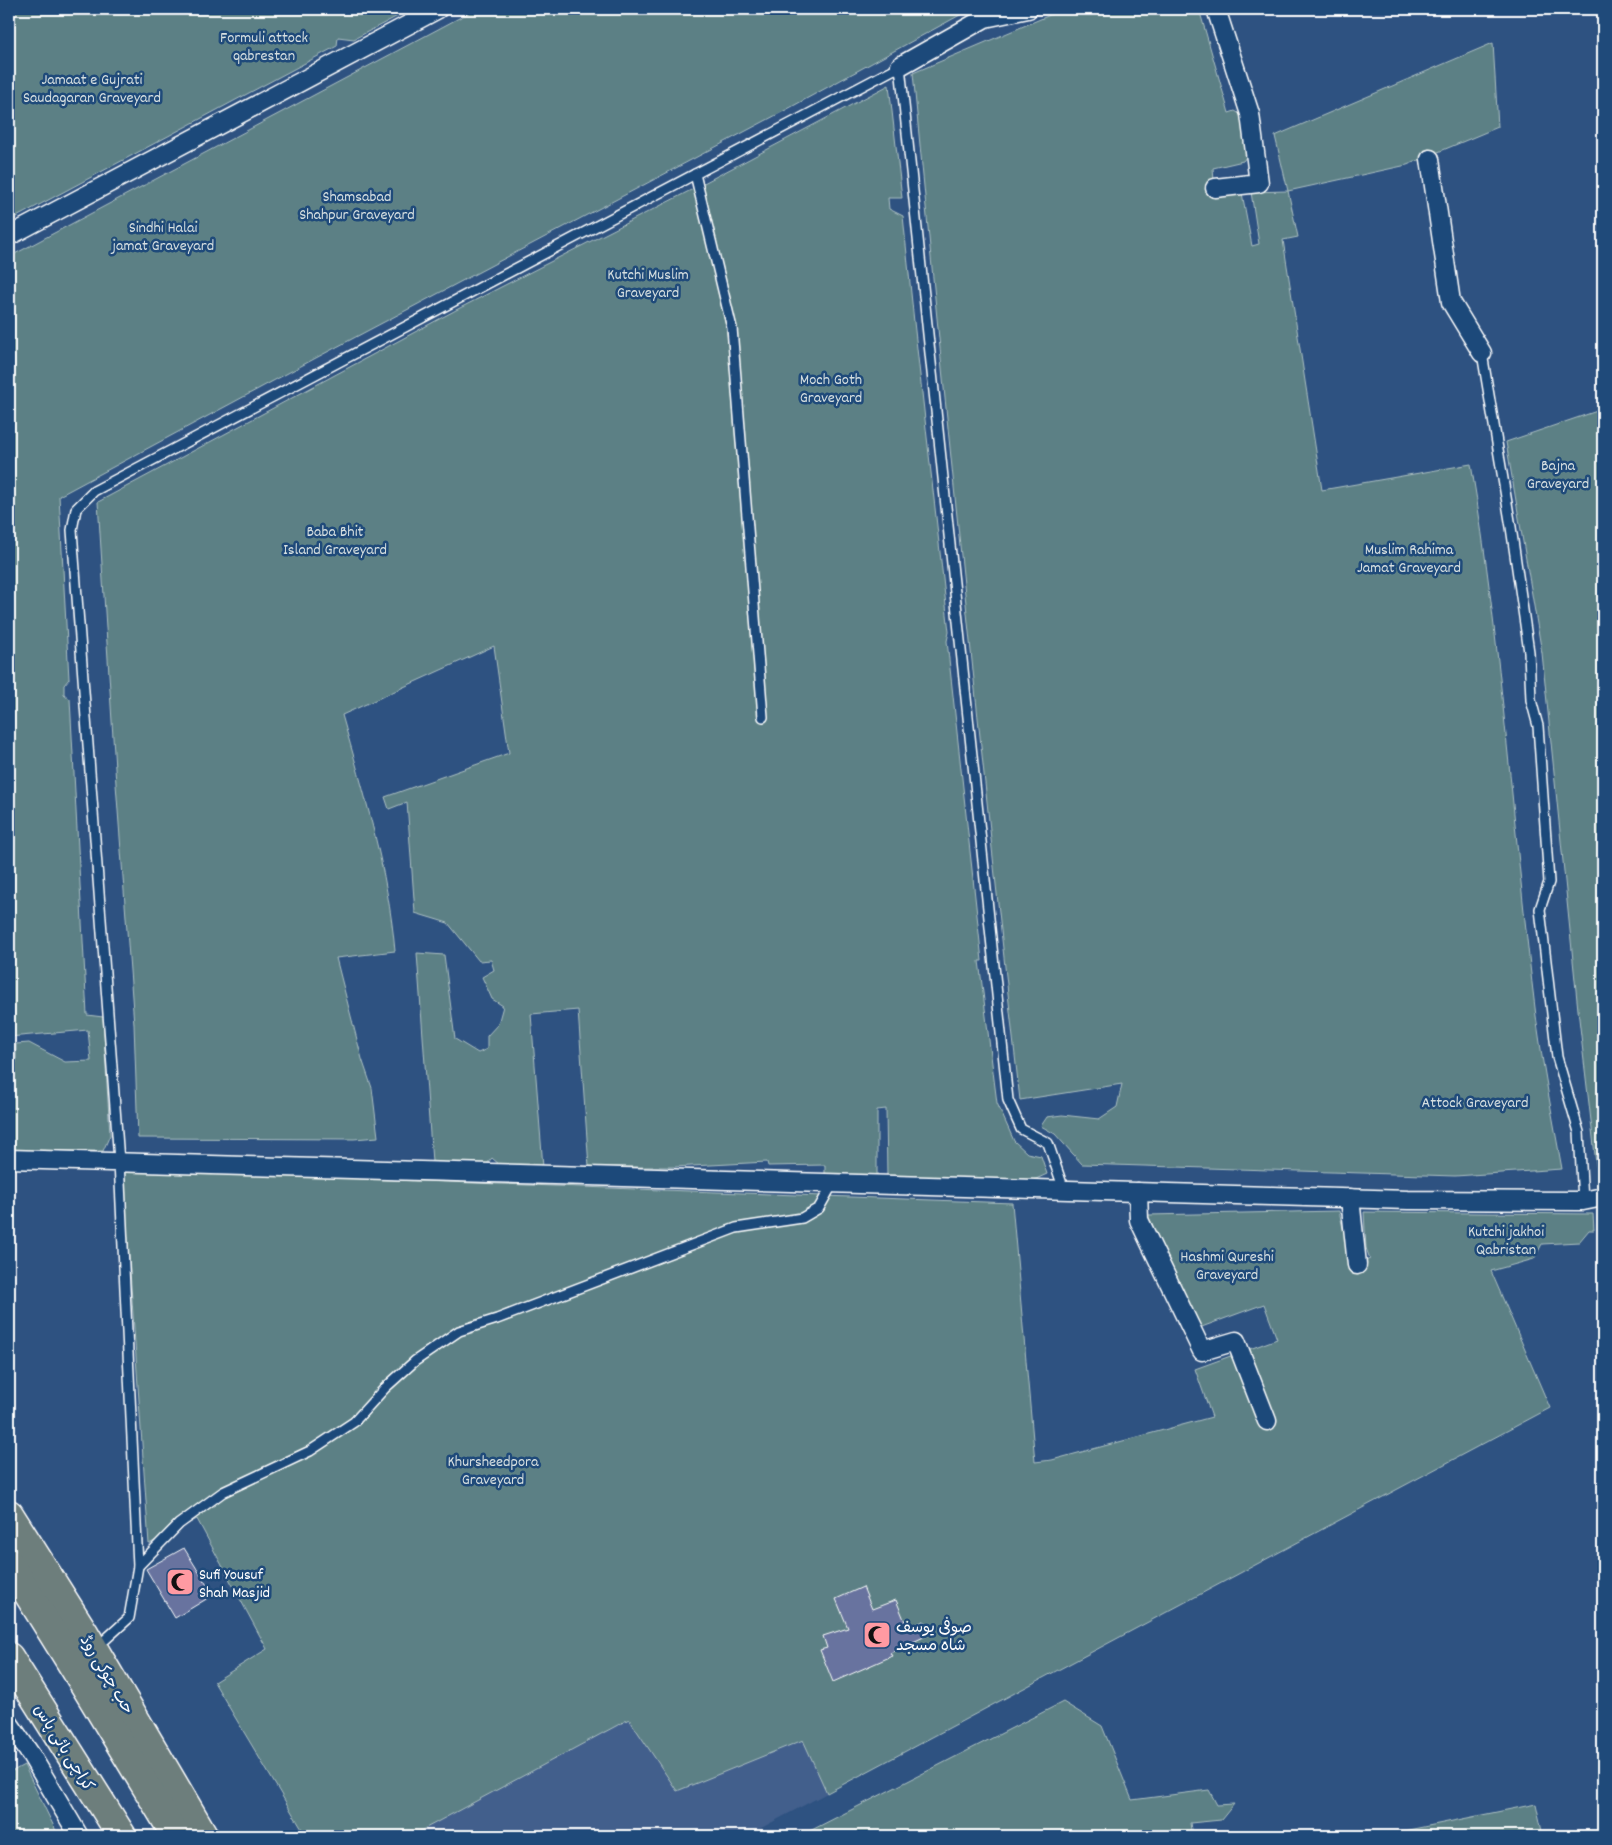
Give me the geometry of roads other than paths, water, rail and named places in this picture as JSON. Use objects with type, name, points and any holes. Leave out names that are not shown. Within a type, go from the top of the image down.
[{"type":"highway","name":"حب چوکی روڈ","points":[[9,1514],[94,1649],[204,1836]]},
{"type":"highway","points":[[9,1563],[176,1836]]},
{"type":"highway","name":"کراچی بائی پاس","points":[[9,1657],[122,1836]]},
{"type":"street","points":[[9,236],[438,9]]},
{"type":"street","points":[[900,66],[984,18],[1028,9]]},
{"type":"street","points":[[1215,188],[1258,183],[1250,114],[1216,9]]},
{"type":"street","points":[[1430,159],[1451,302],[1482,353]]},
{"type":"street","points":[[9,1159],[1350,1198],[1583,1201],[1603,1197]]},
{"type":"street","points":[[1138,1192],[1139,1220],[1202,1351],[1236,1341],[1267,1421]]},
{"type":"street","points":[[1350,1198],[1357,1265]]},
{"type":"street","points":[[9,1723],[79,1836]]},
{"type":"lane","points":[[94,1649],[129,1618],[138,1566],[119,1161],[72,530],[76,509],[94,491],[900,66],[1008,1100],[1021,1129],[1048,1143],[1064,1190]]},
{"type":"lane","points":[[695,174],[732,328],[763,717]]},
{"type":"lane","points":[[1482,353],[1530,652],[1532,700],[1538,726],[1549,882],[1540,909],[1557,1057],[1579,1132],[1583,1201]]},
{"type":"lane","points":[[138,1566],[179,1524],[223,1492],[310,1451],[354,1422],[385,1388],[415,1361],[459,1331],[497,1319],[736,1228],[802,1218],[819,1208],[834,1183]]},
{"type":"place","name":"Sufi Yousuf Shah Masjid","points":[[180,1582]]},
{"type":"place","name":"صوفی یوسف شاہ مسجد","points":[[877,1635]]},
{"type":"park label","name":"Formuli attock qabrestan","points":[[264,45]]},
{"type":"park label","name":"Jamaat e Gujrati Saudagaran Graveyard","points":[[92,87]]},
{"type":"park label","name":"Shamsabad Shahpur Graveyard","points":[[357,204]]},
{"type":"park label","name":"Sindhi Halai jamat Graveyard","points":[[163,235]]},
{"type":"park label","name":"Kutchi Muslim Graveyard","points":[[648,282]]},
{"type":"park label","name":"Moch Goth Graveyard","points":[[831,387]]},
{"type":"park label","name":"Bajna Graveyard","points":[[1558,473]]},
{"type":"park label","name":"Baba Bhit Island Graveyard","points":[[335,539]]},
{"type":"park label","name":"Muslim Rahima Jamat Graveyard","points":[[1409,557]]},
{"type":"park label","name":"Attock Graveyard","points":[[1475,1101]]},
{"type":"park label","name":"Kutchi jakhoi Qabristan","points":[[1506,1239]]},
{"type":"park label","name":"Hashmi Qureshi Graveyard","points":[[1227,1264]]},
{"type":"park label","name":"Khursheedpora Graveyard","points":[[493,1469]]}]
